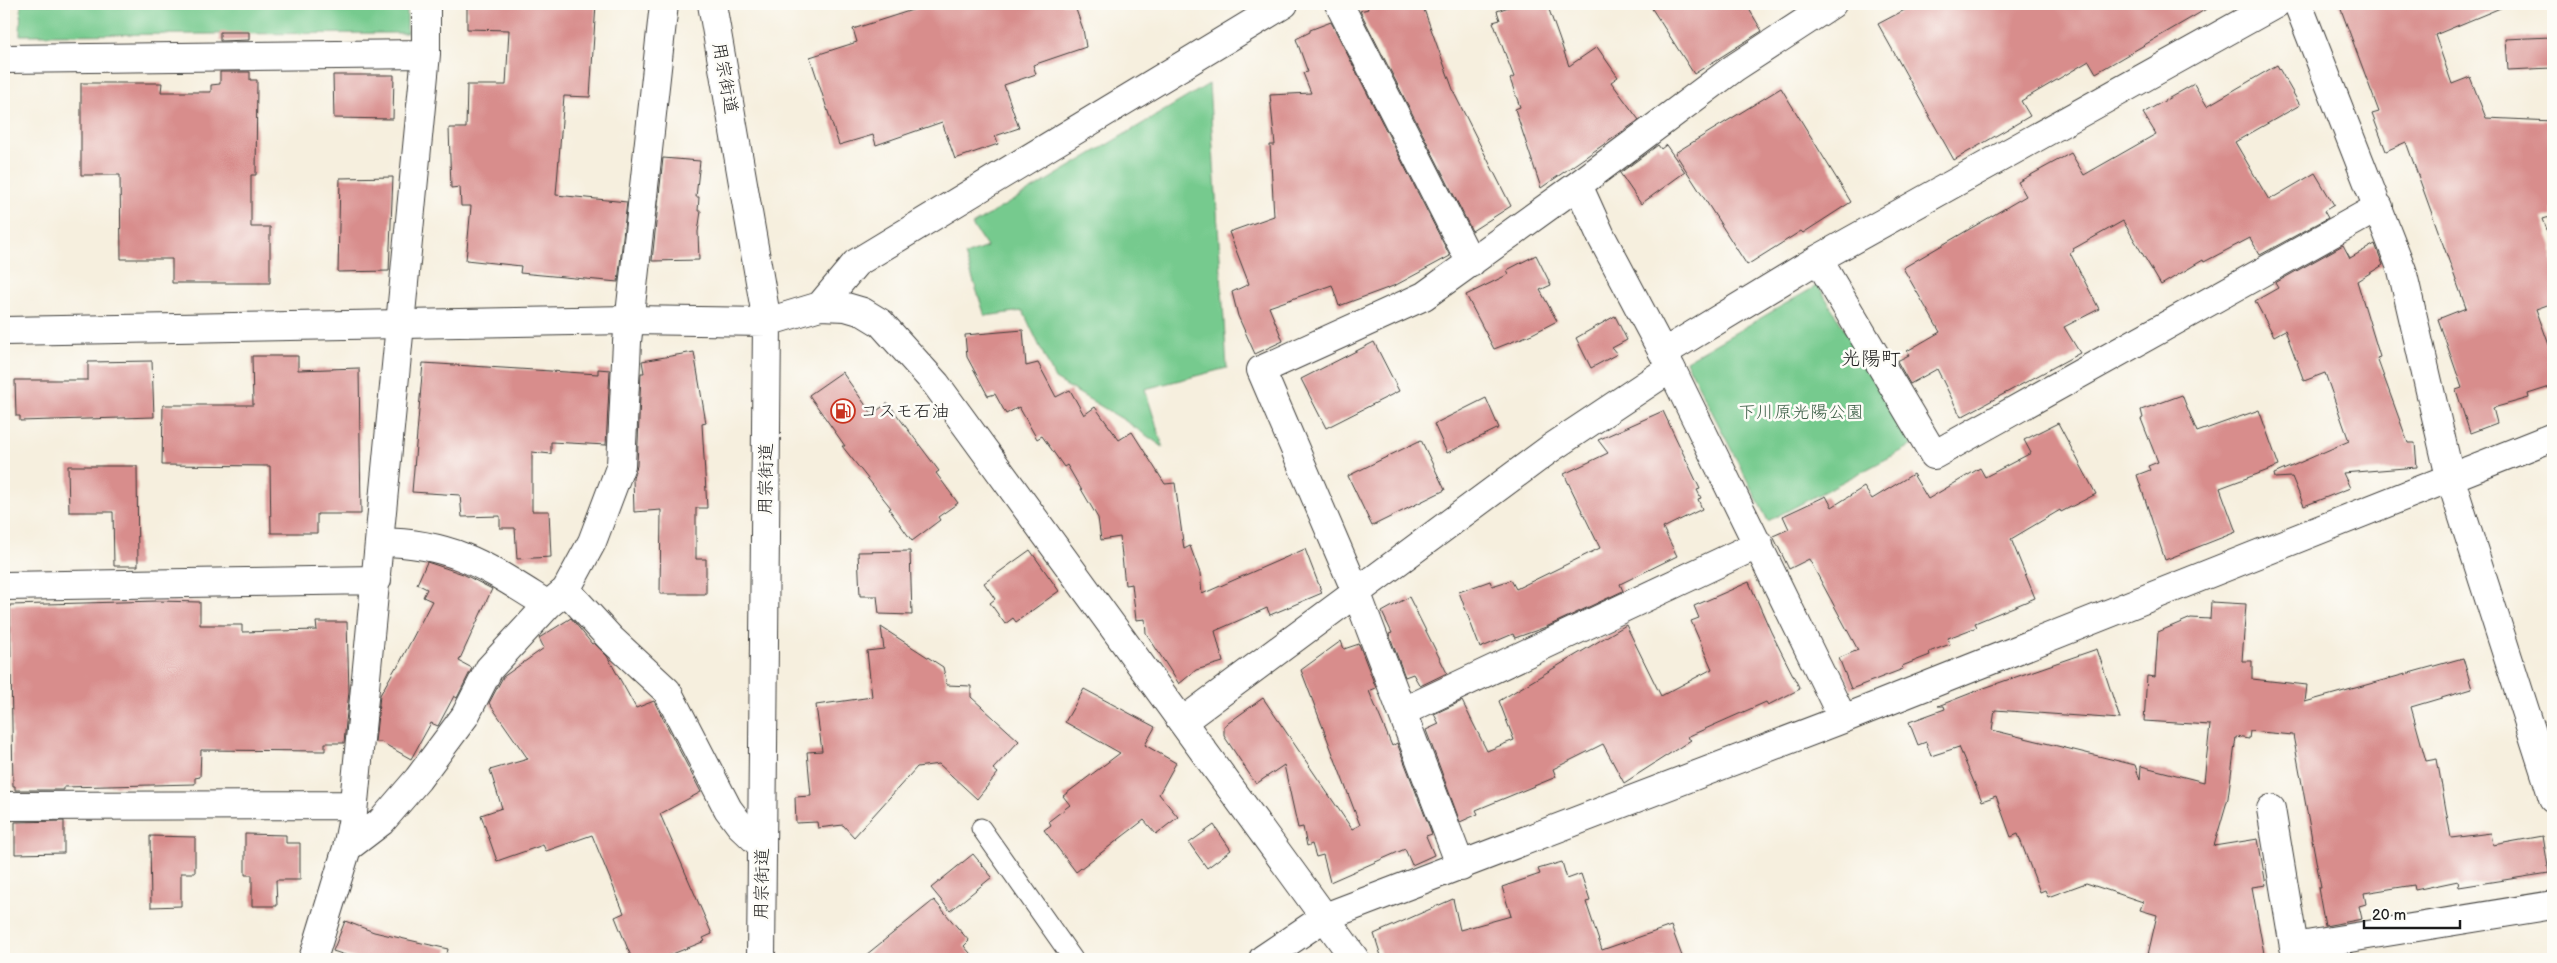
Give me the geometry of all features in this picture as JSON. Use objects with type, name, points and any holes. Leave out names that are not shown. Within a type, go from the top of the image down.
[{"type":"street","points":[[313,959],[347,848],[353,805],[377,580],[426,54],[426,4]]},
{"type":"street","points":[[347,848],[381,822],[418,779],[465,716],[489,669],[557,598],[592,542],[621,465],[629,320],[664,4]]},
{"type":"street","name":"用宗街道","points":[[712,4],[767,322],[761,959]]},
{"type":"street","points":[[820,306],[856,263],[1284,4]]},
{"type":"street","points":[[1338,4],[1470,263]]},
{"type":"street","points":[[1461,867],[1357,594],[1262,370],[1424,296],[1578,185],[1734,68],[1832,4]]},
{"type":"street","points":[[1183,721],[1357,594],[1667,360],[1818,259],[2276,4]]},
{"type":"street","points":[[2298,4],[2402,270],[2450,477],[2553,798]]},
{"type":"street","points":[[4,59],[426,54]]},
{"type":"street","points":[[1578,185],[1601,236],[1667,360],[1843,719]]},
{"type":"street","points":[[1818,259],[1934,455],[2378,207]]},
{"type":"street","points":[[4,330],[629,320],[767,322],[820,306],[846,307],[862,312],[881,323],[936,384],[1355,959]]},
{"type":"street","points":[[1264,959],[1326,917],[1461,867],[1843,719],[2553,437]]},
{"type":"street","points":[[380,542],[412,543],[447,550],[482,564],[557,598],[604,632],[667,691],[728,809],[762,846]]},
{"type":"street","points":[[1402,712],[1758,544]]},
{"type":"street","points":[[4,586],[377,580]]},
{"type":"street","points":[[4,806],[353,805]]},
{"type":"street","points":[[2271,809],[2294,947],[2553,905]]},
{"type":"lane","points":[[981,828],[1073,959]]},
{"type":"green space","points":[[21,4],[407,4],[407,33],[20,35]]},
{"type":"green space","points":[[1209,84],[1227,368],[1145,389],[1163,447],[1124,420],[1055,379],[1023,311],[985,316],[965,255],[987,247],[972,225]]},
{"type":"green space","name":"下川原光陽公園","points":[[1818,285],[1913,445],[1768,521],[1686,361]]},
{"type":"building","points":[[467,4],[596,4],[590,97],[564,96],[556,195],[627,202],[618,282],[520,273],[521,266],[466,260],[471,206],[461,206],[460,187],[451,188],[449,128],[466,128],[467,85],[506,85],[509,30],[467,29]]},
{"type":"building","points":[[931,4],[1074,4],[1083,29],[1086,47],[1033,65],[1036,74],[1004,85],[1019,128],[995,136],[998,144],[955,159],[942,122],[876,145],[873,135],[839,145],[810,57],[857,42],[853,29]]},
{"type":"building","points":[[1366,4],[1422,4],[1455,95],[1511,206],[1472,231],[1360,11],[1368,9]]},
{"type":"building","points":[[1517,4],[1547,4],[1569,66],[1597,47],[1618,77],[1611,82],[1639,120],[1541,188],[1515,109],[1520,107],[1510,79],[1514,77],[1493,22],[1500,20],[1497,11]]},
{"type":"building","points":[[1649,4],[1746,4],[1762,31],[1694,74]]},
{"type":"building","points":[[1916,4],[2215,4],[2096,73],[2089,61],[2021,101],[2030,116],[1954,160],[1878,24]]},
{"type":"building","points":[[2339,4],[2510,4],[2435,35],[2452,84],[2470,77],[2486,118],[2553,121],[2553,216],[2543,219],[2553,246],[2553,303],[2536,309],[2553,356],[2553,386],[2528,394],[2529,398],[2493,408],[2497,423],[2470,433],[2456,390],[2462,388],[2438,319],[2466,308],[2406,142],[2386,151],[2372,114],[2379,112]]},
{"type":"building","points":[[1331,22],[1450,256],[1396,285],[1339,306],[1332,285],[1269,307],[1283,341],[1255,354],[1238,316],[1232,292],[1249,284],[1229,232],[1274,216],[1270,145],[1275,145],[1270,95],[1311,93],[1303,73],[1308,72],[1296,39],[1310,32],[1310,30]]},
{"type":"building","points":[[220,32],[249,32],[249,40],[220,41]]},
{"type":"building","points":[[2551,37],[2552,68],[2508,70],[2506,39]]},
{"type":"building","points":[[2277,65],[2300,105],[2235,142],[2269,200],[2315,173],[2334,205],[2324,211],[2328,218],[2260,255],[2250,238],[2204,262],[2203,260],[2161,285],[2123,221],[2073,249],[2074,251],[2070,253],[2099,309],[2064,327],[2080,353],[1961,417],[1937,369],[1910,384],[1897,361],[1909,355],[1907,351],[1940,332],[1903,268],[2026,196],[2018,182],[2071,153],[2084,175],[2156,134],[2143,113],[2194,84],[2207,106]]},
{"type":"building","points":[[220,72],[250,72],[250,80],[257,80],[256,175],[251,175],[251,227],[270,227],[270,283],[172,283],[172,259],[121,259],[120,175],[81,175],[81,83],[162,83],[161,92],[211,92],[211,85],[220,84]]},
{"type":"building","points":[[333,75],[394,75],[393,119],[334,118]]},
{"type":"building","points":[[1781,88],[1851,202],[1803,233],[1801,231],[1747,265],[1675,153]]},
{"type":"building","points":[[1658,145],[1661,149],[1666,145],[1685,172],[1641,204],[1620,173]]},
{"type":"building","points":[[663,158],[700,161],[696,197],[699,197],[698,211],[701,211],[698,232],[699,260],[652,261]]},
{"type":"building","points":[[393,177],[389,271],[338,272],[340,178]]},
{"type":"building","points":[[2375,244],[2383,265],[2357,281],[2380,357],[2377,358],[2408,443],[2415,443],[2417,467],[2343,473],[2350,488],[2304,506],[2292,477],[2275,478],[2274,474],[2349,441],[2325,373],[2304,381],[2285,330],[2274,336],[2255,301],[2278,288],[2275,283],[2343,245],[2350,258]]},
{"type":"building","points":[[1536,255],[1551,285],[1540,290],[1557,321],[1532,334],[1494,349],[1466,295],[1509,274],[1507,270]]},
{"type":"building","points":[[1615,316],[1627,340],[1612,348],[1617,354],[1591,368],[1576,338]]},
{"type":"building","points":[[1023,330],[1026,366],[1038,363],[1056,397],[1070,390],[1084,415],[1095,407],[1119,440],[1132,432],[1165,484],[1175,483],[1184,549],[1190,546],[1200,573],[1202,594],[1305,549],[1322,593],[1270,615],[1267,608],[1215,631],[1223,662],[1196,670],[1179,684],[1146,633],[1145,619],[1136,620],[1132,584],[1125,585],[1120,537],[1101,540],[1098,518],[1067,465],[1064,467],[1042,436],[1037,439],[1019,407],[1006,414],[995,394],[988,396],[967,357],[965,335]]},
{"type":"building","points":[[1374,342],[1399,391],[1326,428],[1301,379]]},
{"type":"building","points":[[694,352],[706,423],[702,424],[707,508],[696,508],[696,559],[706,559],[706,594],[660,594],[661,510],[634,512],[633,478],[637,466],[641,373],[644,373],[642,361]]},
{"type":"building","points":[[252,356],[298,356],[298,370],[359,368],[361,514],[317,514],[317,533],[271,533],[270,466],[162,465],[163,405],[253,405]]},
{"type":"building","points":[[152,361],[154,417],[20,421],[20,416],[16,416],[15,380],[88,380],[88,362]]},
{"type":"building","points":[[423,363],[598,374],[598,369],[610,370],[606,445],[551,442],[551,454],[532,452],[532,511],[549,511],[551,557],[517,559],[515,528],[500,528],[500,516],[462,517],[460,495],[412,492]]},
{"type":"building","points":[[842,372],[872,414],[888,403],[939,471],[936,473],[958,503],[938,517],[940,520],[912,541],[889,509],[891,508],[842,446],[845,446],[809,395]]},
{"type":"building","points":[[2182,395],[2197,432],[2259,410],[2279,466],[2220,488],[2236,532],[2165,560],[2137,475],[2150,470],[2148,466],[2158,462],[2141,419],[2143,418],[2141,410]]},
{"type":"building","points":[[1486,398],[1499,428],[1447,453],[1434,424]]},
{"type":"building","points":[[1663,411],[1700,489],[1697,490],[1701,498],[1698,499],[1702,509],[1663,528],[1677,556],[1620,584],[1623,591],[1546,627],[1515,638],[1513,634],[1480,648],[1459,592],[1490,581],[1492,586],[1511,580],[1516,589],[1600,548],[1564,474],[1608,453],[1598,440]]},
{"type":"building","points":[[2058,423],[2096,494],[2061,512],[2060,510],[2011,539],[2035,598],[1975,623],[1977,627],[1948,638],[1950,644],[1929,652],[1930,655],[1902,666],[1903,669],[1851,689],[1839,658],[1858,650],[1809,559],[1789,569],[1773,536],[1789,529],[1783,516],[1826,496],[1832,507],[1864,487],[1872,499],[1913,474],[1928,499],[1980,468],[1985,477],[2031,453],[2024,440]]},
{"type":"building","points":[[1421,440],[1445,490],[1372,526],[1348,476]]},
{"type":"building","points":[[68,466],[137,466],[138,566],[114,566],[113,512],[69,512]]},
{"type":"building","points":[[1030,550],[1059,591],[1016,622],[1013,618],[1005,624],[990,603],[995,599],[984,583]]},
{"type":"building","points":[[910,551],[912,615],[879,614],[877,596],[860,596],[858,552]]},
{"type":"building","points":[[427,562],[463,574],[492,589],[459,661],[472,668],[457,698],[454,696],[438,726],[431,723],[411,759],[381,742],[375,742],[380,695],[397,668],[432,601],[423,597],[427,589],[417,584]]},
{"type":"building","points":[[1749,582],[1771,632],[1800,689],[1768,705],[1766,702],[1687,737],[1691,740],[1624,783],[1603,744],[1553,769],[1556,777],[1476,810],[1478,814],[1460,822],[1426,730],[1439,724],[1434,714],[1462,701],[1487,751],[1514,740],[1499,701],[1626,625],[1661,696],[1712,669],[1691,621],[1699,618],[1694,606]]},
{"type":"building","points":[[1409,597],[1447,673],[1420,686],[1413,674],[1405,677],[1389,634],[1392,633],[1382,612]]},
{"type":"building","points":[[157,601],[200,602],[200,625],[242,625],[242,632],[317,630],[316,622],[347,622],[349,691],[344,743],[325,743],[325,751],[201,750],[200,777],[195,778],[195,784],[64,787],[64,790],[15,790],[15,786],[13,786],[10,605]]},
{"type":"building","points":[[2211,602],[2246,604],[2242,661],[2252,661],[2252,679],[2307,685],[2305,702],[2463,658],[2472,689],[2411,707],[2426,761],[2437,759],[2451,838],[2491,833],[2493,845],[2543,836],[2549,873],[2459,887],[2458,881],[2415,890],[2414,885],[2364,893],[2366,904],[2359,906],[2362,919],[2325,926],[2318,888],[2321,888],[2293,735],[2250,731],[2249,739],[2236,737],[2228,798],[2214,846],[2258,839],[2266,885],[2252,887],[2265,959],[2147,959],[2157,915],[2140,910],[2143,902],[2086,883],[2048,897],[2045,890],[2040,892],[2018,834],[2011,837],[1996,796],[1982,801],[1959,747],[1931,756],[1926,742],[1918,745],[1909,722],[1945,709],[1944,706],[1938,706],[1984,688],[2097,649],[2120,719],[1995,710],[1992,730],[2135,765],[2140,780],[2141,766],[2204,782],[2210,725],[2144,721],[2147,676],[2155,677],[2158,632],[2191,618],[2210,619]]},
{"type":"building","points":[[571,618],[592,644],[594,643],[607,656],[636,708],[654,701],[701,792],[660,814],[712,934],[703,938],[705,941],[660,959],[632,959],[615,917],[624,913],[592,835],[546,851],[543,845],[497,861],[481,815],[502,808],[490,770],[528,759],[489,703],[503,677],[544,648],[539,638]]},
{"type":"building","points":[[881,627],[943,667],[947,685],[971,686],[971,697],[1019,741],[993,769],[998,773],[977,799],[939,764],[917,767],[854,837],[843,825],[818,828],[817,822],[796,823],[795,797],[811,796],[807,752],[822,751],[816,705],[872,697],[867,651],[884,649]]},
{"type":"building","points":[[1341,641],[1344,649],[1359,644],[1376,688],[1369,691],[1392,746],[1397,743],[1432,834],[1426,836],[1434,855],[1412,865],[1405,849],[1330,882],[1323,855],[1316,857],[1312,844],[1307,846],[1303,827],[1298,828],[1284,765],[1256,784],[1224,736],[1224,726],[1263,698],[1352,829],[1360,825],[1301,670]]},
{"type":"building","points":[[1084,689],[1155,727],[1145,745],[1176,763],[1159,794],[1178,817],[1156,834],[1144,820],[1076,872],[1044,830],[1051,825],[1049,821],[1070,805],[1063,796],[1120,753],[1065,722]]},
{"type":"building","points":[[64,821],[64,853],[15,854],[15,822]]},
{"type":"building","points":[[1214,825],[1231,850],[1207,868],[1189,843]]},
{"type":"building","points":[[245,834],[286,835],[286,843],[300,843],[300,880],[276,880],[277,906],[252,906],[252,875],[245,875]]},
{"type":"building","points":[[150,836],[195,837],[195,873],[181,873],[181,906],[151,907]]},
{"type":"building","points":[[973,854],[992,877],[950,911],[931,888]]},
{"type":"building","points":[[1562,862],[1567,879],[1581,874],[1590,901],[1586,902],[1602,950],[1671,926],[1683,959],[1382,959],[1374,934],[1453,899],[1460,930],[1511,916],[1502,887],[1540,874],[1538,869]]},
{"type":"building","points":[[934,900],[969,941],[964,946],[975,959],[861,959]]},
{"type":"building","points":[[345,921],[374,932],[448,949],[446,959],[357,959],[333,951]]},
{"type":"place","name":"コスモ石油","points":[[843,411]]},
{"type":"district","name":"光陽町","points":[[1871,359]]}]
